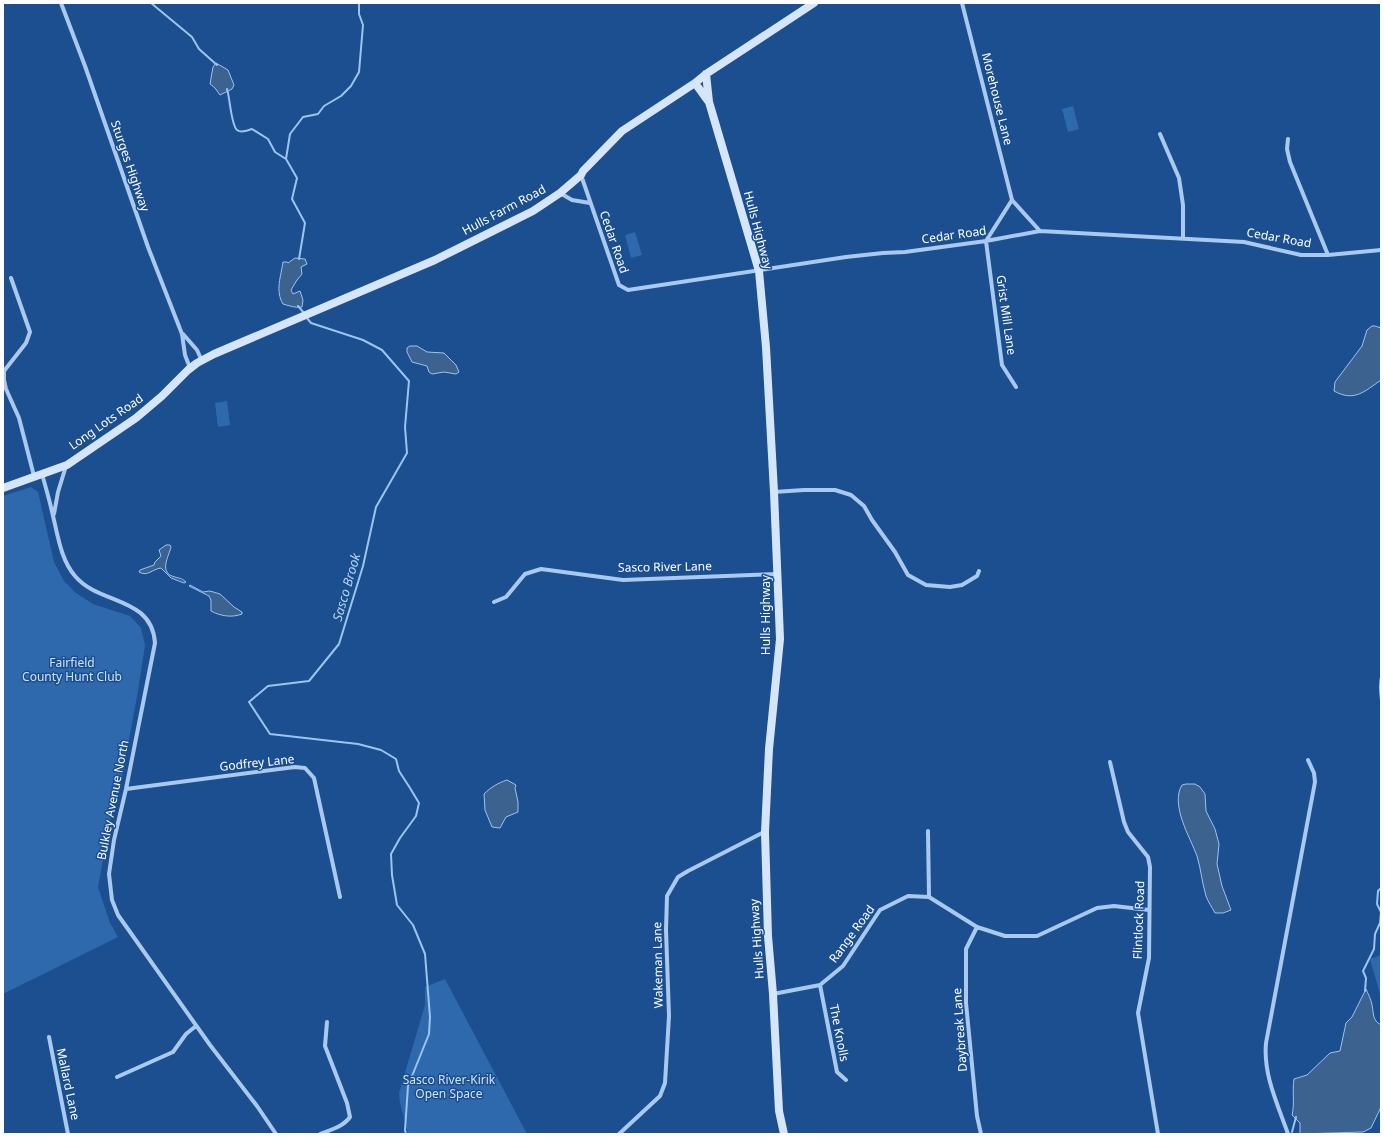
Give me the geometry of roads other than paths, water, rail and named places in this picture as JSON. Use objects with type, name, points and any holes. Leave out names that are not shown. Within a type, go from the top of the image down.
[{"type":"street","name":"Sturges Highway","points":[[61,3],[85,66],[148,246],[182,334],[185,355],[191,368]]},
{"type":"street","name":"Hulls Farm Road","points":[[211,355],[435,260],[533,211],[560,193],[581,175],[583,171],[622,131],[814,3]]},
{"type":"street","name":"Morehouse Lane","points":[[962,3],[1012,200],[1040,230]]},
{"type":"street","name":"Hulls Highway","points":[[706,74],[709,102],[758,271],[766,347],[780,639],[769,749],[765,832],[768,936],[773,994],[779,1111],[784,1134]]},
{"type":"street","name":"Hulls Highway","points":[[696,83],[709,102]]},
{"type":"street","points":[[1160,134],[1179,178],[1183,204],[1183,238]]},
{"type":"street","points":[[1288,139],[1287,149],[1290,162],[1328,255]]},
{"type":"street","name":"Cedar Road","points":[[581,175],[618,285],[628,290],[846,257],[905,252],[986,241],[1040,230],[1244,242],[1301,255],[1328,255],[1381,250]]},
{"type":"street","name":"Cedar Road","points":[[560,193],[572,200],[590,203]]},
{"type":"street","points":[[986,241],[1012,200]]},
{"type":"street","name":"Grist Mill Lane","points":[[986,241],[1002,364],[1016,387]]},
{"type":"street","name":"Bulkley Avenue North","points":[[11,278],[30,332],[26,343],[4,370],[4,380],[6,389],[19,418],[53,516],[63,555],[75,576],[85,586],[129,605],[141,612],[152,626],[154,635],[155,643],[126,789],[114,840],[109,874],[112,900],[118,916],[196,1026],[257,1106],[276,1134]]},
{"type":"street","name":"Sturges Highway","points":[[182,334],[197,350],[202,361]]},
{"type":"street","name":"Long Lots Road","points":[[3,488],[66,465],[136,418],[162,396],[191,368],[211,355]]},
{"type":"street","name":"Bulkley Avenue North","points":[[53,516],[66,465]]},
{"type":"street","points":[[774,492],[835,490],[851,495],[864,506],[895,552],[908,575],[926,585],[950,587],[962,585],[977,576],[980,571]]},
{"type":"street","name":"Sasco River Lane","points":[[494,602],[506,597],[525,574],[541,569],[623,580],[778,574]]},
{"type":"street","points":[[1288,1134],[1268,1078],[1265,1054],[1315,782],[1314,773],[1308,760]]},
{"type":"street","name":"Flintlock Road","points":[[1110,762],[1124,822],[1128,832],[1148,857],[1150,867],[1149,958],[1138,1013],[1158,1134]]},
{"type":"street","name":"Godfrey Lane","points":[[126,789],[295,767],[305,768],[314,778],[340,897]]},
{"type":"street","points":[[928,831],[929,897]]},
{"type":"street","name":"Wakeman Lane","points":[[619,1134],[660,1096],[665,1083],[669,1016],[666,930],[668,896],[678,877],[765,832]]},
{"type":"street","name":"Range Road","points":[[773,994],[820,985],[843,966],[880,910],[908,896],[929,897],[976,927],[1005,936],[1037,936],[1097,908],[1114,906],[1149,910]]},
{"type":"street","name":"Daybreak Lane","points":[[976,927],[966,949],[966,1003],[977,1116],[981,1134]]},
{"type":"street","name":"The Knolls","points":[[820,985],[837,1072],[846,1080]]},
{"type":"street","points":[[320,1134],[340,1126],[350,1117],[349,1110],[325,1046],[327,1022]]},
{"type":"street","points":[[117,1077],[173,1052],[186,1034],[196,1026]]},
{"type":"street","name":"Mallard Lane","points":[[49,1037],[68,1134]]},
{"type":"waterway","name":"Sasco Brook","points":[[151,3],[192,37],[199,49],[217,65]]},
{"type":"waterway","points":[[286,159],[290,134],[303,117],[318,114],[324,106],[341,96],[351,86],[359,72],[363,25],[359,14],[359,3]]},
{"type":"waterway","name":"Sasco Brook","points":[[227,89],[233,123],[237,130],[242,132],[252,129],[268,139],[275,152],[286,159],[297,178],[292,199],[305,223],[299,259]]},
{"type":"waterway","name":"Sasco Brook","points":[[298,306],[304,313]]},
{"type":"waterway","name":"Sasco Brook","points":[[306,317],[311,323],[363,340],[382,350],[409,381],[405,427],[407,453],[376,507],[363,566],[339,644],[309,681],[268,686],[249,702],[270,734],[358,744],[381,750],[396,759],[399,771],[419,803],[416,816],[400,838],[391,854],[392,875],[397,905],[413,925],[425,954],[430,1017],[429,1034],[408,1086],[406,1134]]},
{"type":"waterway","points":[[1381,677],[1381,700]]},
{"type":"waterway","points":[[1365,991],[1366,978],[1363,971],[1374,949],[1375,934],[1380,923],[1381,912],[1377,904],[1378,891],[1381,888]]},
{"type":"waterway","points":[[1292,1132],[1296,1117]]},
{"type":"park label","name":"Fairfield County Hunt Club","points":[[72,670]]},
{"type":"park label","name":"Sasco River-Kirik Open Space","points":[[449,1087]]}]
